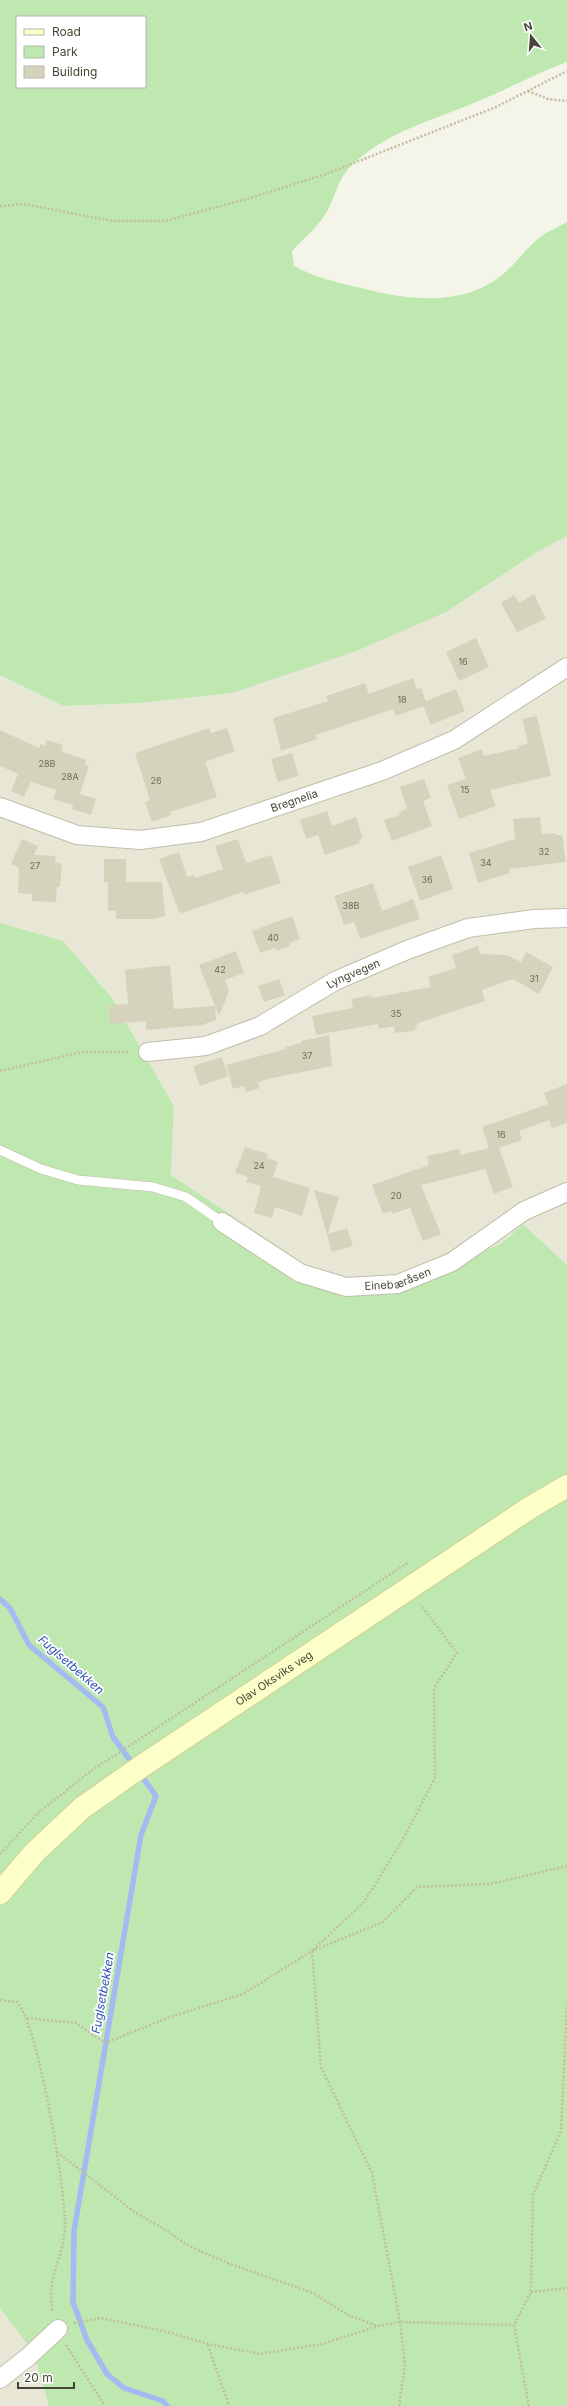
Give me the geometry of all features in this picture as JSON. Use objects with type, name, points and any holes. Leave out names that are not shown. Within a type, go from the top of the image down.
[{"type":"street","name":"Bregnelia","points":[[0,807],[77,835],[140,840],[201,832],[382,771],[454,740],[567,667]]},
{"type":"street","name":"Lyngvegen","points":[[148,1052],[206,1046],[260,1026],[335,981],[407,950],[468,928],[534,919],[567,918]]},
{"type":"street","name":"Einebæråsen","points":[[222,1222],[300,1273],[346,1287],[398,1284],[452,1262],[524,1211],[567,1192]]},
{"type":"street","name":"Olav Oksviks veg","points":[[0,1893],[35,1852],[82,1808],[139,1768],[408,1589],[567,1486]]},
{"type":"street","points":[[0,2378],[28,2357],[58,2328]]},
{"type":"lane","points":[[0,1150],[41,1169],[78,1180],[153,1187],[186,1197],[222,1222]]},
{"type":"path","points":[[0,206],[23,204],[113,221],[165,221],[247,199],[326,174],[496,107],[567,71]]},
{"type":"path","points":[[527,91],[548,99],[567,101]]},
{"type":"path","points":[[0,1071],[82,1052],[148,1052]]},
{"type":"path","points":[[312,1952],[364,1902],[401,1843],[436,1778],[434,1688],[457,1653],[408,1589]]},
{"type":"path","points":[[27,2018],[76,2023],[105,2043],[170,2017],[243,1994],[312,1952],[383,1922],[417,1887],[490,1884],[567,1866]]},
{"type":"path","points":[[312,1952],[322,2067],[372,2173],[400,2322],[405,2365],[399,2406]]},
{"type":"path","points":[[0,2000],[17,2002],[27,2018],[38,2060],[63,2182],[65,2229],[50,2284],[50,2299],[58,2328],[71,2354],[105,2406]]},
{"type":"path","points":[[529,2406],[514,2325],[531,2292],[533,2195],[561,2132],[567,2003]]},
{"type":"path","points":[[57,2152],[136,2213],[164,2228],[189,2246],[230,2264],[313,2293],[348,2315],[378,2326]]},
{"type":"path","points":[[531,2292],[567,2288]]},
{"type":"path","points":[[58,2328],[100,2318],[164,2331],[208,2344],[260,2354],[322,2344],[378,2326],[400,2322],[514,2325]]},
{"type":"path","points":[[208,2344],[229,2406]]},
{"type":"shaded area","points":[[567,536],[567,1265],[523,1224],[502,1243],[414,1284],[338,1286],[171,1175],[174,1106],[112,998],[63,941],[0,923],[0,675],[63,706],[141,703],[232,693],[537,552]]},
{"type":"shaded area","points":[[0,2308],[33,2352],[49,2406],[0,2406]]},
{"type":"green space","points":[[0,0],[567,0],[567,62],[481,100],[413,127],[381,143],[366,153],[347,170],[322,218],[292,251],[294,266],[325,279],[373,291],[407,297],[440,298],[457,296],[489,284],[510,268],[540,237],[567,222],[567,536],[537,552],[446,612],[354,652],[232,693],[141,703],[63,706],[0,675]]},
{"type":"green space","points":[[0,923],[63,941],[112,998],[174,1106],[171,1175],[338,1286],[414,1284],[502,1243],[523,1224],[567,1265],[567,2406],[49,2406],[33,2352],[0,2308]]},
{"type":"building","points":[[534,594],[546,619],[517,632],[501,603],[514,595],[519,603]]},
{"type":"building","points":[[476,638],[489,667],[459,681],[446,652]]},
{"type":"building","points":[[413,678],[417,689],[421,688],[426,701],[456,689],[465,711],[431,725],[423,706],[396,716],[393,709],[316,735],[317,739],[281,751],[273,718],[328,701],[326,696],[365,683],[369,694]]},
{"type":"building","points":[[537,716],[551,776],[490,790],[496,806],[459,819],[447,785],[466,779],[458,758],[482,749],[484,756],[519,748],[518,746],[528,743],[522,719]]},
{"type":"building","points":[[209,728],[211,733],[227,728],[235,751],[205,762],[217,797],[170,812],[171,815],[152,822],[145,802],[150,800],[135,753]]},
{"type":"building","points":[[0,730],[39,748],[41,744],[45,746],[47,740],[63,745],[61,751],[86,760],[85,764],[89,766],[80,794],[96,799],[91,815],[72,809],[73,805],[53,799],[56,790],[31,782],[24,797],[11,791],[18,774],[0,766]]},
{"type":"building","points":[[292,753],[299,776],[278,782],[271,759]]},
{"type":"building","points":[[424,779],[431,798],[423,801],[432,826],[392,841],[384,820],[400,815],[399,812],[407,809],[400,787]]},
{"type":"building","points":[[327,811],[332,826],[356,817],[363,838],[359,840],[360,843],[325,855],[318,835],[306,839],[300,820]]},
{"type":"building","points":[[540,817],[542,834],[555,833],[555,835],[562,835],[566,862],[509,869],[510,873],[478,883],[469,853],[515,839],[513,819]]},
{"type":"building","points":[[22,839],[38,846],[34,855],[56,856],[55,862],[62,864],[60,887],[57,887],[56,902],[32,901],[32,894],[18,893],[19,868],[11,864]]},
{"type":"building","points":[[238,839],[246,863],[271,855],[281,883],[244,895],[243,892],[182,913],[179,912],[159,859],[179,852],[187,877],[194,875],[195,878],[223,869],[215,846]]},
{"type":"building","points":[[441,855],[453,889],[420,901],[408,867]]},
{"type":"building","points":[[104,859],[126,859],[126,882],[162,882],[165,916],[153,919],[116,919],[116,911],[108,911],[108,882],[104,882]]},
{"type":"building","points":[[373,883],[382,911],[413,899],[420,919],[360,939],[354,922],[344,925],[334,896]]},
{"type":"building","points":[[292,916],[300,939],[289,943],[290,946],[276,951],[275,948],[260,953],[252,931]]},
{"type":"building","points":[[478,946],[480,954],[507,955],[521,962],[526,952],[553,967],[539,994],[513,979],[482,990],[485,1001],[418,1023],[414,1031],[395,1033],[394,1026],[379,1029],[378,1024],[316,1035],[312,1016],[353,1008],[351,999],[371,995],[372,998],[431,987],[428,977],[456,968],[452,955]]},
{"type":"building","points":[[236,951],[244,973],[225,980],[229,991],[219,1016],[199,965]]},
{"type":"building","points":[[170,965],[174,1009],[215,1006],[216,1020],[202,1025],[146,1030],[146,1021],[110,1024],[109,1005],[128,1004],[125,970]]},
{"type":"building","points":[[279,979],[285,995],[264,1002],[258,986]]},
{"type":"building","points":[[329,1035],[332,1066],[267,1079],[258,1083],[260,1088],[246,1092],[244,1086],[233,1089],[226,1065],[286,1049],[285,1047],[301,1043],[301,1041]]},
{"type":"building","points":[[222,1057],[228,1076],[200,1086],[193,1066]]},
{"type":"building","points":[[567,1084],[567,1123],[552,1128],[549,1120],[519,1131],[522,1140],[499,1148],[513,1187],[494,1194],[485,1169],[421,1185],[441,1234],[423,1241],[410,1208],[392,1214],[391,1211],[383,1214],[372,1185],[429,1165],[427,1156],[459,1149],[460,1155],[489,1148],[482,1127],[548,1104],[544,1093]]},
{"type":"building","points":[[245,1147],[268,1154],[267,1158],[278,1162],[273,1177],[310,1188],[302,1216],[275,1207],[272,1218],[254,1213],[261,1186],[246,1182],[248,1177],[235,1173]]},
{"type":"building","points":[[314,1190],[339,1197],[328,1234],[347,1228],[353,1246],[332,1252]]},
{"type":"waterway","name":"Fuglsetbekken","points":[[0,1599],[10,1608],[29,1645],[103,1707],[113,1737],[135,1767]]},
{"type":"waterway","name":"Fuglsetbekken","points":[[140,1774],[156,1796],[141,1835],[74,2231],[73,2302],[87,2340],[107,2374],[124,2388],[163,2401],[167,2406]]}]
